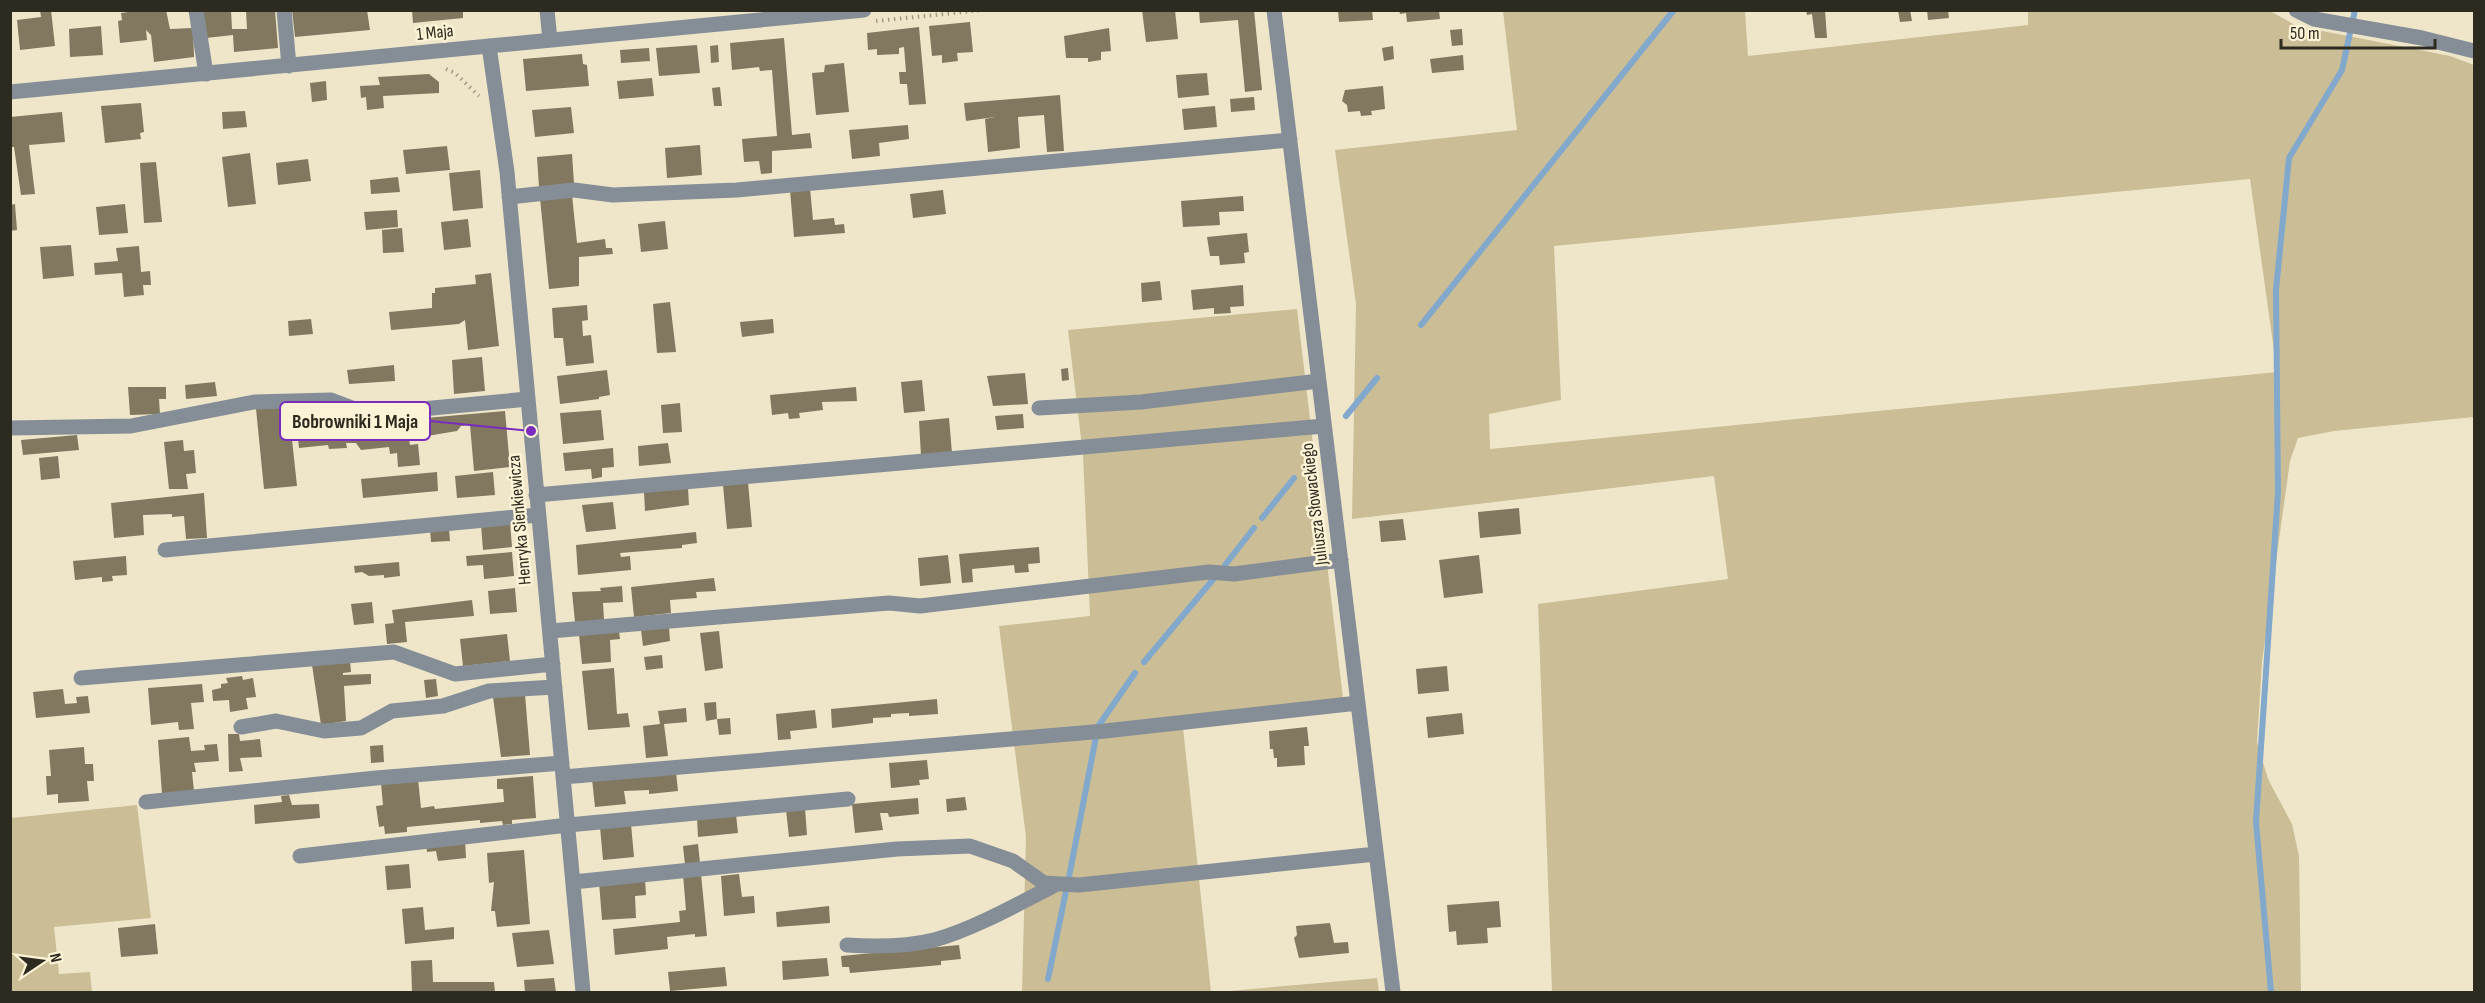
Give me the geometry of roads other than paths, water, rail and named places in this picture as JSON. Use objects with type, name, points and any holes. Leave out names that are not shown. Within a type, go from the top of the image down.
[{"type":"street","points":[[196,10],[206,74]]},
{"type":"street","points":[[284,10],[289,66]]},
{"type":"street","points":[[547,10],[550,40]]},
{"type":"street","name":"1 Maja","points":[[10,92],[550,40],[735,16],[864,10]]},
{"type":"street","name":"Juliusza Słowackiego","points":[[1274,10],[1393,993]]},
{"type":"street","points":[[2296,10],[2314,19],[2361,26],[2475,51]]},
{"type":"street","name":"Henryka Sienkiewicza","points":[[489,46],[501,114],[583,993]]},
{"type":"street","points":[[509,197],[574,190],[613,195],[737,190],[1290,140]]},
{"type":"street","points":[[1039,408],[1141,402],[1319,381]]},
{"type":"street","points":[[10,428],[131,426],[254,402],[331,400],[368,414],[528,399]]},
{"type":"street","points":[[536,495],[1324,426]]},
{"type":"street","points":[[165,550],[538,515]]},
{"type":"street","points":[[550,631],[889,603],[920,606],[1209,572],[1234,574],[1341,560]]},
{"type":"street","points":[[81,678],[394,652],[455,674],[553,664]]},
{"type":"street","points":[[241,728],[276,721],[324,731],[361,728],[392,711],[443,706],[489,691],[555,687]]},
{"type":"street","points":[[146,802],[376,778],[562,770],[1105,731],[1358,703]]},
{"type":"street","points":[[300,856],[568,825],[848,799]]},
{"type":"street","points":[[573,882],[897,849],[970,846],[1013,861],[1044,883],[1079,885],[1376,854]]},
{"type":"street","points":[[847,945],[881,948],[935,940],[1057,884]]},
{"type":"waterway","points":[[1421,325],[1674,10]]},
{"type":"waterway","points":[[2271,992],[2256,822],[2278,492],[2276,290],[2289,158],[2342,70],[2355,10]]},
{"type":"waterway","points":[[1346,416],[1377,378]]},
{"type":"waterway","points":[[1262,518],[1294,478]]},
{"type":"waterway","points":[[1225,565],[1254,528]]},
{"type":"waterway","points":[[1144,662],[1216,576]]},
{"type":"waterway","points":[[1099,725],[1135,673]]},
{"type":"waterway","points":[[1069,877],[1096,737]]},
{"type":"waterway","points":[[1048,979],[1066,891]]},
{"type":"place","name":"Bobrowniki 1 Maja","points":[[531,431]]}]
